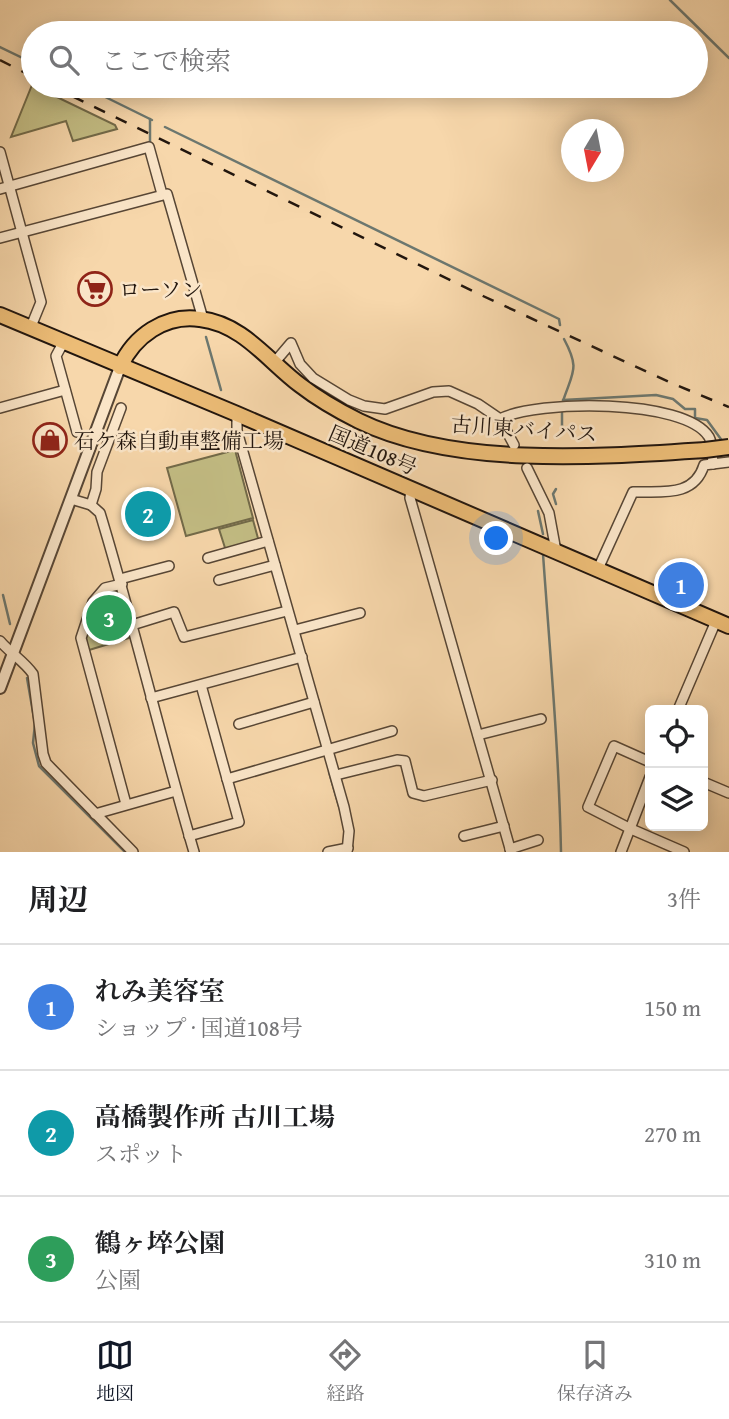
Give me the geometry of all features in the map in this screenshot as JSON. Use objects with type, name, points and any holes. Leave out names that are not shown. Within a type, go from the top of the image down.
[{"type":"highway","name":"国道108号","points":[[0,315],[723,623]]},
{"type":"highway","name":"古川東バイパス","points":[[120,367],[137,340],[159,326],[178,319],[203,319],[246,337],[300,386],[361,422],[397,436],[464,450],[561,456],[621,456],[729,447]]},
{"type":"street","points":[[5,188],[149,147],[162,194]]},
{"type":"street","points":[[0,152],[5,188],[22,232],[41,302],[30,329]]},
{"type":"street","points":[[0,238],[167,194],[203,319]]},
{"type":"street","points":[[63,343],[56,356],[78,432]]},
{"type":"street","points":[[274,363],[291,343],[300,364],[313,378],[374,409],[392,408],[442,390],[462,395],[500,419],[513,445]]},
{"type":"street","points":[[0,688],[120,367]]},
{"type":"street","points":[[0,408],[65,390]]},
{"type":"street","points":[[500,419],[512,412],[552,408],[620,406],[656,411],[688,422],[701,430],[710,442],[713,464]]},
{"type":"street","points":[[91,505],[97,472],[121,408]]},
{"type":"street","points":[[237,414],[237,431],[282,612],[295,630],[298,659],[323,749],[336,775],[349,831],[348,850],[328,852]]},
{"type":"street","points":[[598,569],[633,492],[681,490],[692,485],[701,476],[704,465],[729,462]]},
{"type":"street","points":[[527,468],[550,513],[556,551]]},
{"type":"street","points":[[411,489],[410,498],[510,851],[538,840]]},
{"type":"street","points":[[71,499],[91,505],[100,513],[194,852]]},
{"type":"street","points":[[208,558],[264,542]]},
{"type":"street","points":[[126,804],[81,638],[93,602],[105,588],[169,566]]},
{"type":"street","points":[[219,580],[271,566]]},
{"type":"street","points":[[132,625],[174,612],[184,637],[282,612]]},
{"type":"street","points":[[295,630],[360,613]]},
{"type":"street","points":[[681,705],[723,623]]},
{"type":"street","points":[[0,641],[33,674],[46,763],[132,852]]},
{"type":"street","points":[[151,698],[298,659]]},
{"type":"street","points":[[189,835],[239,822],[201,685]]},
{"type":"street","points":[[239,724],[310,703]]},
{"type":"street","points":[[478,735],[541,719]]},
{"type":"street","points":[[227,779],[392,731]]},
{"type":"street","points":[[645,760],[614,746],[588,807],[684,852]]},
{"type":"street","points":[[336,775],[397,760],[405,761],[413,793],[424,796],[492,780]]},
{"type":"street","points":[[708,784],[729,793]]},
{"type":"street","points":[[95,814],[176,791]]},
{"type":"street","points":[[621,852],[645,791]]},
{"type":"street","points":[[464,836],[504,826]]},
{"type":"shaded area","points":[[27,98],[59,98],[115,125],[117,129],[73,141],[66,121],[11,137]]},
{"type":"shaded area","points":[[235,450],[253,518],[186,536],[167,468]]},
{"type":"shaded area","points":[[253,520],[259,542],[226,551],[219,529]]},
{"type":"shaded area","points":[[115,590],[120,593],[132,637],[89,650],[88,625],[96,607]]},
{"type":"waterway","points":[[670,0],[691,21]]},
{"type":"waterway","points":[[708,37],[729,58]]},
{"type":"waterway","points":[[0,47],[21,57]]},
{"type":"waterway","points":[[107,98],[152,120]]},
{"type":"waterway","points":[[150,119],[150,143]]},
{"type":"waterway","points":[[165,127],[559,319],[560,325]]},
{"type":"waterway","points":[[206,337],[221,390]]},
{"type":"waterway","points":[[563,401],[573,370],[572,357],[564,339]]},
{"type":"waterway","points":[[563,400],[656,395],[673,399],[685,409],[695,409],[695,418],[707,420],[723,442]]},
{"type":"waterway","points":[[562,413],[562,428]]},
{"type":"waterway","points":[[556,489],[553,494],[556,504]]},
{"type":"waterway","points":[[538,511],[543,534]]},
{"type":"waterway","points":[[543,554],[561,852]]},
{"type":"waterway","points":[[3,595],[10,624]]},
{"type":"waterway","points":[[27,678],[34,718]]},
{"type":"waterway","points":[[35,724],[33,743],[39,766],[125,852]]},
{"type":"waterway","points":[[329,772],[341,813]]},
{"type":"railway","points":[[0,60],[21,71]]},
{"type":"railway","points":[[76,98],[483,296],[729,407]]},
{"type":"place","name":"ローソン","points":[[95,289]]},
{"type":"place","name":"石ケ森自動車整備工場","points":[[50,440]]},
{"type":"place","name":"高橋製作所 古川工場","points":[[148,514]]},
{"type":"place","name":"れみ美容室","points":[[681,585]]},
{"type":"place","name":"鶴ヶ埣公園","points":[[109,618]]}]
